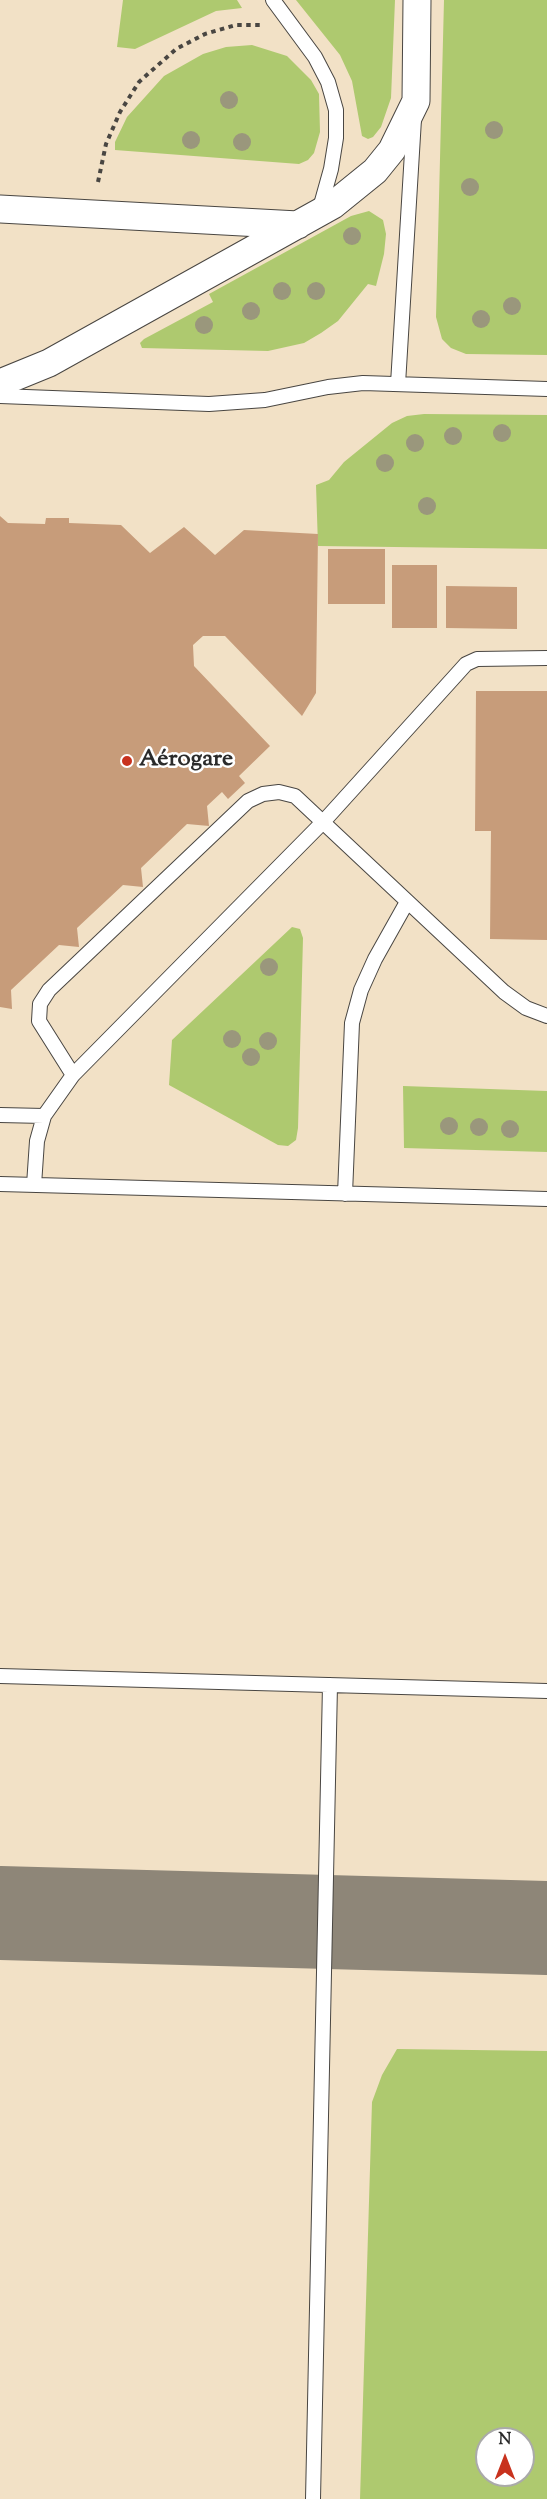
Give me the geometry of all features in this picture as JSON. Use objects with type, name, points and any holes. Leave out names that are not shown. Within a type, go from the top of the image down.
[{"type":"street","points":[[0,382],[49,363],[308,219],[355,190],[392,150],[416,101],[417,0]]},
{"type":"street","points":[[0,209],[97,214],[308,219]]},
{"type":"lane","points":[[273,0],[293,25],[328,82],[336,110],[336,138],[331,169],[308,219]]},
{"type":"lane","points":[[398,384],[416,101]]},
{"type":"lane","points":[[0,396],[237,403],[328,387],[398,384],[547,389]]},
{"type":"lane","points":[[34,1185],[37,1141],[44,1116],[73,1075],[324,821],[466,664],[490,657],[547,658]]},
{"type":"lane","points":[[73,1075],[39,1021],[40,1004],[49,990],[248,801],[263,794],[279,792],[295,796],[324,821],[504,992],[526,1008],[547,1016]]},
{"type":"lane","points":[[345,1194],[352,1023],[361,990],[375,959],[407,902]]},
{"type":"lane","points":[[0,1115],[44,1116]]},
{"type":"lane","points":[[0,1184],[547,1199]]},
{"type":"lane","points":[[0,1676],[547,1691]]},
{"type":"lane","points":[[313,2499],[330,1685]]},
{"type":"path","points":[[97,214],[98,178],[106,144],[120,112],[139,82],[176,49],[205,34],[236,26],[293,25]]},
{"type":"green space","points":[[123,0],[237,0],[242,8],[216,11],[135,49],[117,47]]},
{"type":"green space","points":[[296,0],[395,0],[391,98],[381,127],[373,137],[368,139],[362,136],[352,81],[340,55]]},
{"type":"green space","points":[[444,0],[547,0],[547,355],[466,354],[451,348],[442,339],[436,317]]},
{"type":"green space","points":[[252,45],[287,56],[311,80],[319,94],[320,132],[314,153],[308,160],[299,164],[115,150],[115,142],[127,117],[164,76],[203,54],[226,47]]},
{"type":"green space","points":[[369,211],[383,220],[386,234],[384,254],[376,286],[368,284],[338,321],[321,333],[304,343],[268,351],[142,348],[140,343],[144,339],[213,302],[209,294],[351,216]]},
{"type":"green space","points":[[424,414],[547,415],[547,549],[318,546],[316,485],[329,480],[344,462],[392,423],[407,416]]},
{"type":"green space","points":[[292,927],[300,929],[303,938],[298,1128],[296,1140],[288,1146],[278,1145],[169,1085],[172,1040]]},
{"type":"green space","points":[[403,1086],[547,1091],[547,1152],[404,1148]]},
{"type":"green space","points":[[397,2049],[547,2051],[547,2499],[360,2499],[372,2102],[382,2075]]},
{"type":"building","name":"Aérogare","points":[[0,516],[8,523],[45,524],[46,518],[69,518],[69,523],[121,525],[150,553],[184,527],[215,555],[244,530],[318,534],[316,693],[302,716],[225,636],[203,636],[193,645],[194,666],[270,746],[239,776],[245,783],[228,799],[222,792],[207,806],[209,826],[187,824],[141,868],[143,887],[123,885],[77,928],[79,947],[59,945],[11,990],[12,1009],[0,1007]]},
{"type":"building","points":[[328,549],[385,549],[385,604],[328,604]]},
{"type":"building","points":[[392,565],[437,565],[437,628],[392,628]]},
{"type":"building","points":[[446,586],[517,587],[517,629],[446,628]]},
{"type":"building","points":[[476,691],[547,691],[547,940],[490,939],[491,831],[475,831]]},
{"type":"taxiway","points":[[0,1913],[547,1928]]},
{"type":"place","name":"Aérogare","points":[[127,761]]}]
